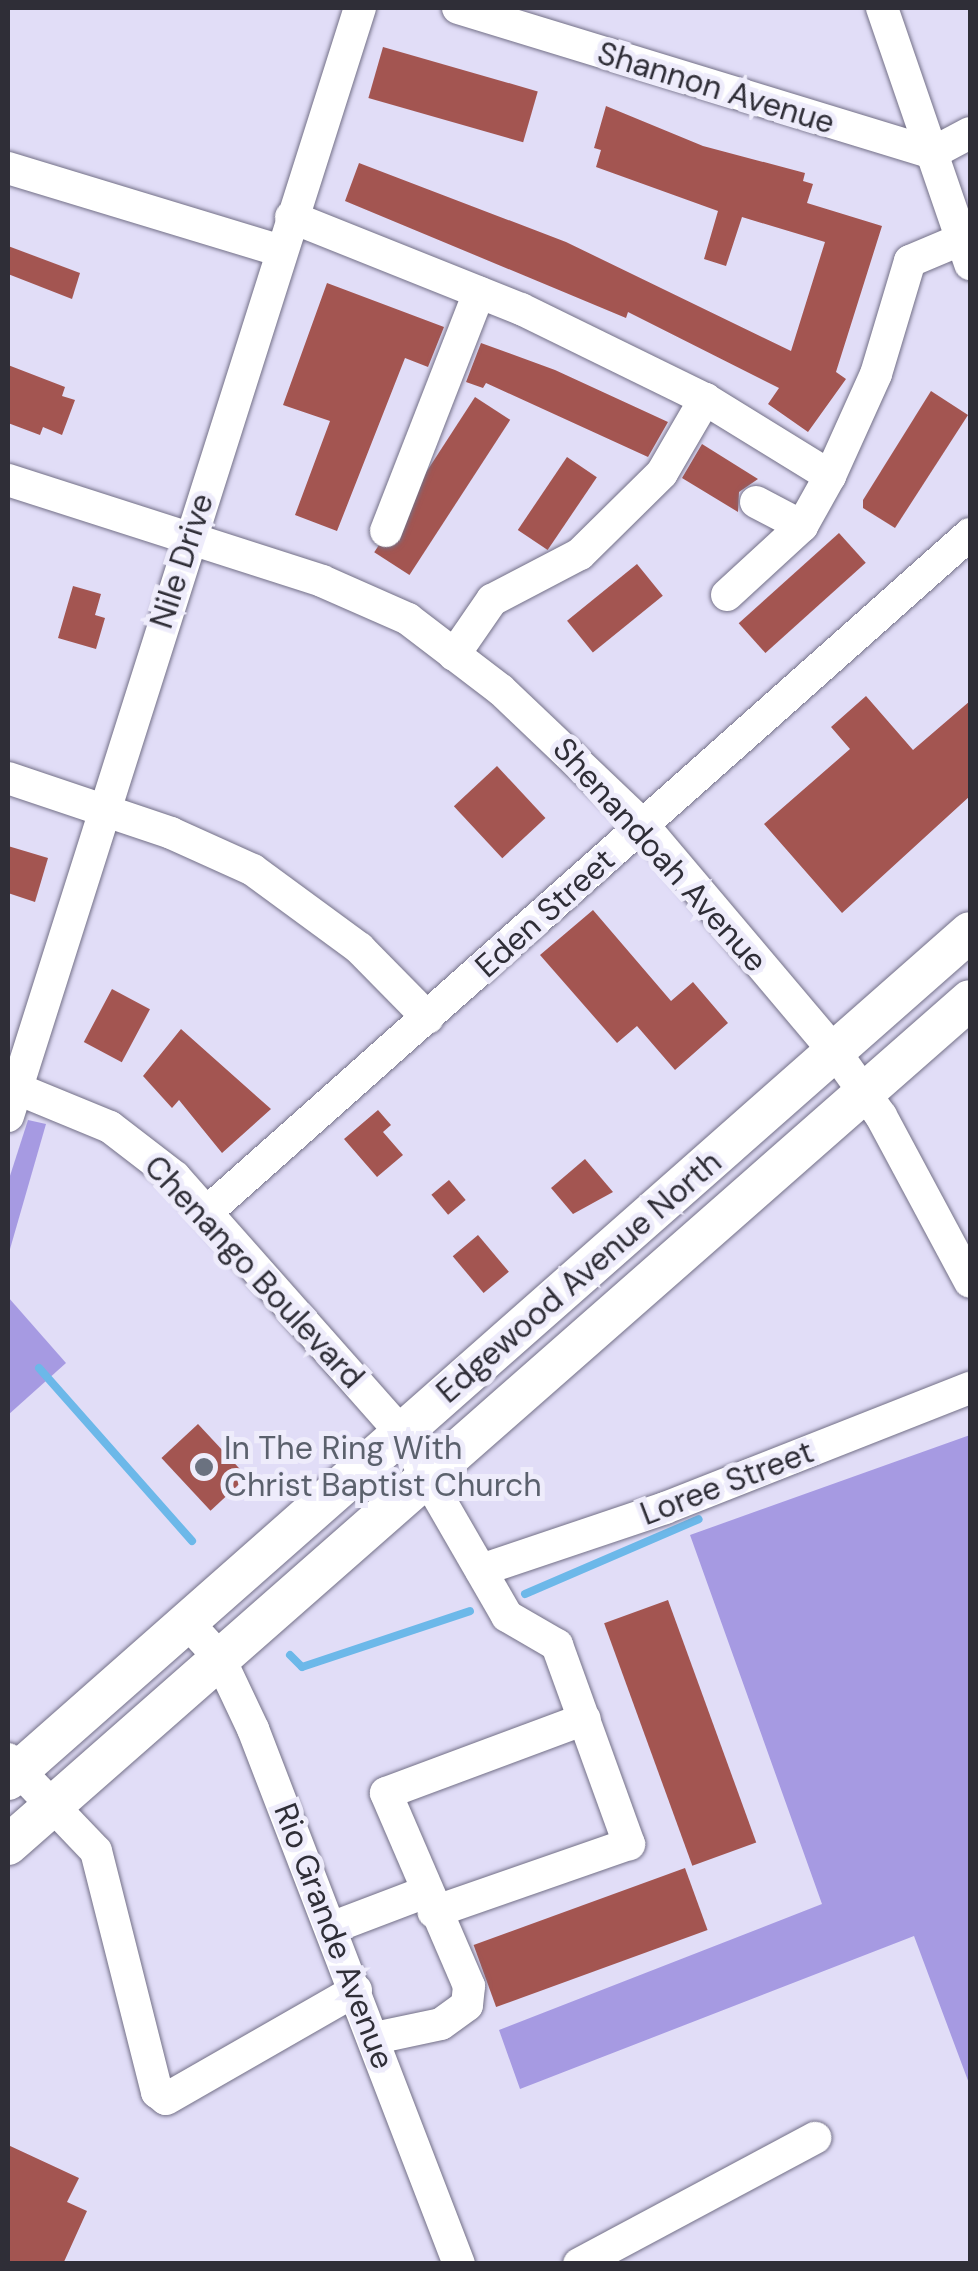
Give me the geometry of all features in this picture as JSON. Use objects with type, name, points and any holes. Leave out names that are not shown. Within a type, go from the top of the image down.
[{"type":"main road","name":"Edgewood Avenue North","points":[[11,1770],[402,1434],[970,932]]},
{"type":"main road","name":"Edgewood Avenue North","points":[[8,1844],[970,1000]]},
{"type":"street","name":"Nile Drive","points":[[10,1096],[360,8]]},
{"type":"street","name":"Shannon Avenue","points":[[458,8],[932,152]]},
{"type":"street","points":[[726,595],[802,526],[830,476],[876,374],[910,261],[966,252],[882,8]]},
{"type":"street","points":[[932,152],[970,132]]},
{"type":"street","points":[[8,168],[281,251]]},
{"type":"street","points":[[291,217],[479,292],[705,399],[830,476]]},
{"type":"street","points":[[386,531],[479,292]]},
{"type":"street","points":[[454,655],[492,600],[580,554],[662,473],[705,399]]},
{"type":"street","name":"Shenandoah Avenue","points":[[8,480],[340,588],[408,619],[570,751],[643,825],[836,1052],[864,1094],[970,1282]]},
{"type":"street","points":[[756,502],[802,526]]},
{"type":"street","name":"Eden Street","points":[[207,1212],[970,534]]},
{"type":"street","points":[[8,778],[102,808],[252,870],[307,904],[428,1018]]},
{"type":"street","name":"Chenango Boulevard","points":[[10,1096],[110,1127],[175,1177],[402,1434],[430,1475],[507,1616],[557,1644],[629,1844],[430,1902]]},
{"type":"street","name":"Loree Street","points":[[481,1570],[665,1508],[970,1388]]},
{"type":"street","name":"Rio Grande Avenue","points":[[186,1621],[219,1658],[356,1990],[460,2264]]},
{"type":"street","points":[[375,2038],[441,2024],[466,2006],[469,1986],[386,1793],[585,1719]]},
{"type":"street","points":[[11,1770],[96,1851],[157,2092],[166,2098],[356,1990]]},
{"type":"street","points":[[331,1928],[430,1902]]},
{"type":"street","points":[[579,2264],[815,2138]]},
{"type":"shaded area","points":[[28,1120],[46,1124],[8,1256],[8,1182]]},
{"type":"shaded area","points":[[8,1297],[66,1363],[8,1415]]},
{"type":"shaded area","points":[[970,1435],[970,2086],[914,1936],[520,2089],[499,2030],[822,1904],[690,1535]]},
{"type":"building","points":[[383,47],[538,91],[523,142],[368,98]]},
{"type":"building","points":[[606,106],[703,146],[805,173],[803,181],[813,184],[807,203],[882,226],[836,372],[846,379],[808,432],[768,404],[779,388],[628,312],[626,318],[345,201],[359,163],[566,242],[791,351],[825,242],[742,217],[726,266],[704,259],[718,211],[596,167],[601,150],[594,148]]},
{"type":"building","points":[[8,246],[80,273],[72,299],[8,274]]},
{"type":"building","points":[[327,283],[444,327],[428,367],[405,358],[337,531],[295,515],[330,421],[283,405]]},
{"type":"building","points":[[481,343],[555,370],[668,422],[648,457],[486,383],[483,388],[466,382]]},
{"type":"building","points":[[8,365],[65,387],[62,396],[75,400],[62,435],[43,427],[40,435],[8,423]]},
{"type":"building","points":[[931,391],[968,415],[895,528],[863,508],[863,500]]},
{"type":"building","points":[[475,397],[510,420],[409,575],[374,552]]},
{"type":"building","points":[[702,444],[758,479],[739,492],[738,512],[682,478]]},
{"type":"building","points":[[567,457],[597,477],[548,550],[518,530]]},
{"type":"building","points":[[839,533],[866,563],[765,653],[739,623]]},
{"type":"building","points":[[637,564],[663,596],[593,653],[567,621]]},
{"type":"building","points":[[73,586],[101,594],[95,615],[105,618],[96,649],[58,638]]},
{"type":"building","points":[[866,696],[913,750],[970,701],[970,796],[842,913],[764,824],[850,749],[831,727]]},
{"type":"building","points":[[497,766],[545,818],[502,858],[454,806]]},
{"type":"building","points":[[8,846],[48,858],[35,902],[8,893]]},
{"type":"building","points":[[593,910],[671,1001],[693,982],[728,1023],[675,1070],[637,1026],[617,1043],[540,955]]},
{"type":"building","points":[[112,989],[150,1009],[122,1062],[84,1042]]},
{"type":"building","points":[[181,1029],[271,1109],[222,1153],[179,1100],[172,1108],[143,1076]]},
{"type":"building","points":[[378,1110],[391,1125],[383,1132],[403,1155],[377,1177],[344,1139]]},
{"type":"building","points":[[585,1159],[613,1192],[573,1214],[551,1188]]},
{"type":"building","points":[[449,1180],[466,1200],[448,1215],[431,1195]]},
{"type":"building","points":[[478,1235],[509,1272],[484,1293],[453,1256]]},
{"type":"building","name":"In The Ring With Christ Baptist Church","points":[[198,1424],[247,1477],[211,1511],[161,1458]]},
{"type":"building","points":[[668,1600],[756,1842],[692,1866],[604,1623]]},
{"type":"building","points":[[685,1868],[708,1930],[496,2007],[474,1945]]},
{"type":"building","points":[[8,2145],[79,2178],[67,2202],[87,2211],[63,2264],[8,2264]]},
{"type":"waterway","points":[[39,1368],[192,1541]]},
{"type":"waterway","points":[[525,1594],[699,1519]]},
{"type":"waterway","points":[[290,1655],[302,1667],[470,1611]]},
{"type":"place","name":"In The Ring With Christ Baptist Church","points":[[204,1467]]}]
